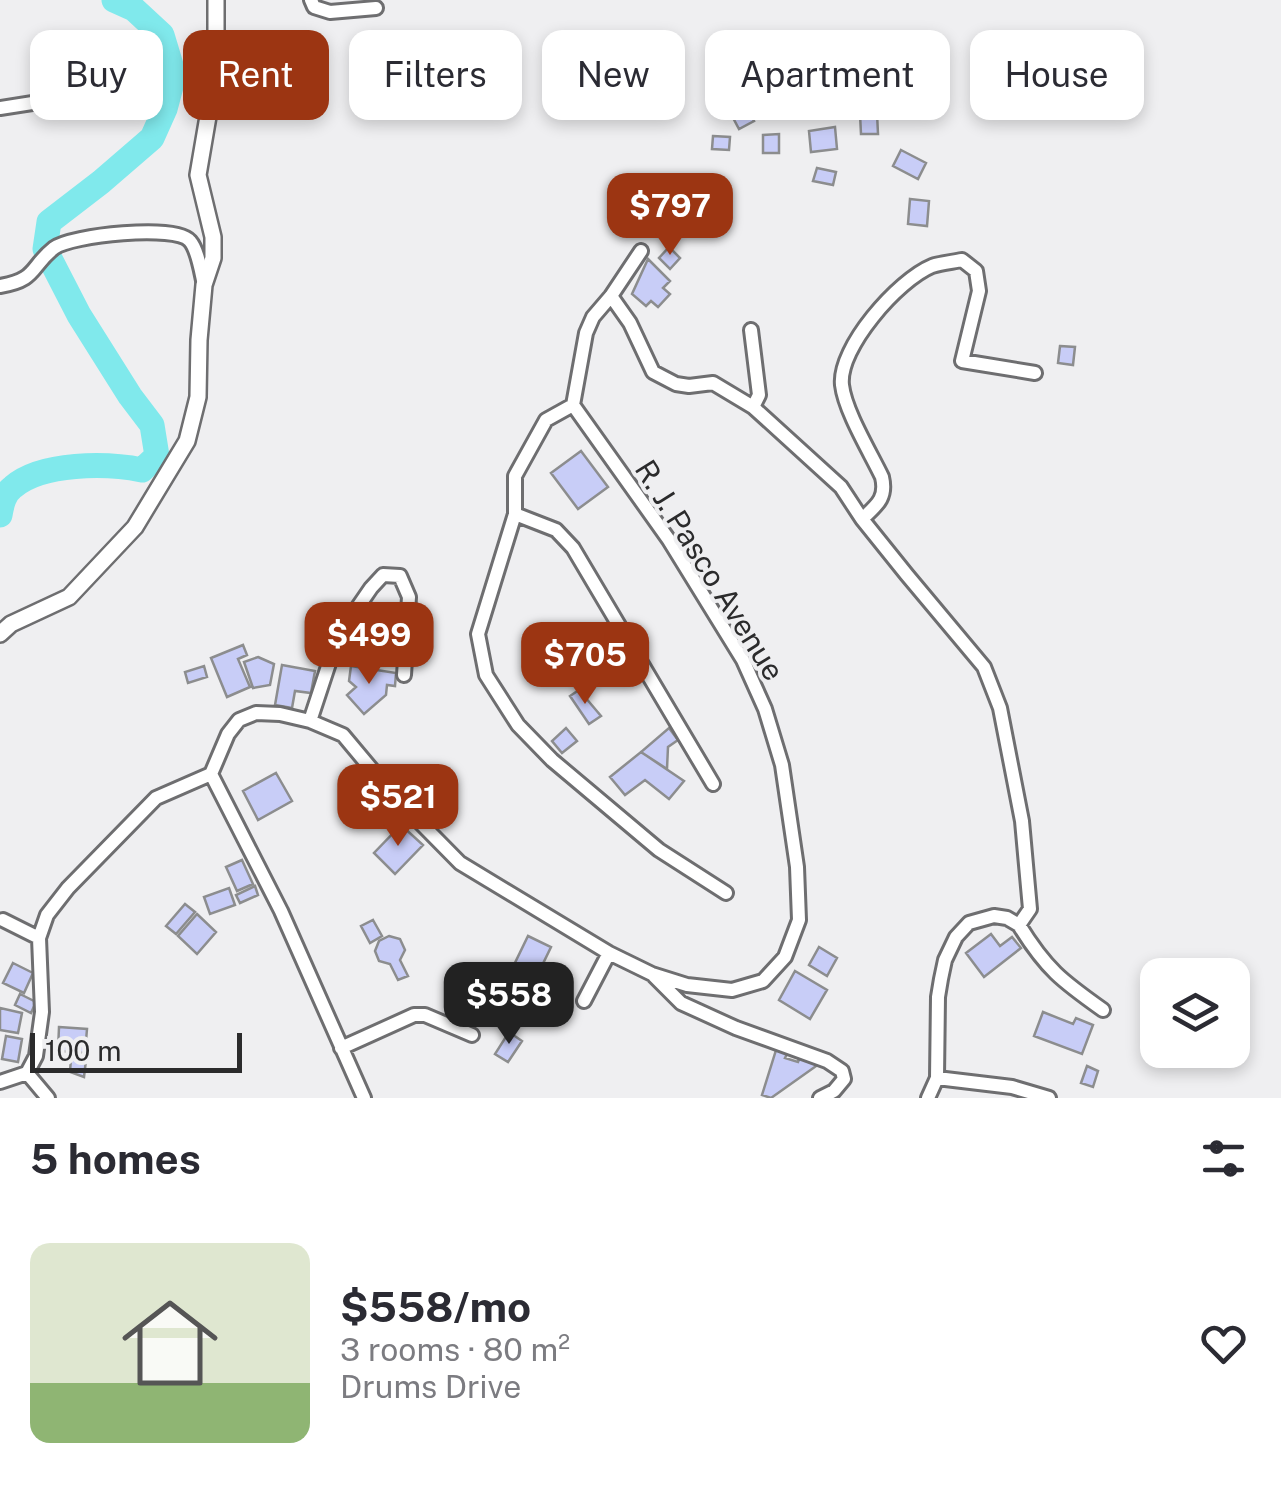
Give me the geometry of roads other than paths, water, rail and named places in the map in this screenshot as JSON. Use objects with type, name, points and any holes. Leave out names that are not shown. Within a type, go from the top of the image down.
[{"type":"street","points":[[0,634],[11,624],[69,597],[135,528],[187,441],[198,398],[198,340],[204,284],[213,258],[213,237],[198,175],[212,93],[216,0]]},
{"type":"street","points":[[311,0],[321,10],[376,8]]},
{"type":"street","points":[[0,108],[30,103]]},
{"type":"street","points":[[0,286],[20,283],[56,246],[70,241],[158,232],[184,236],[192,242],[204,284]]},
{"type":"street","points":[[641,251],[593,316],[586,333],[573,405],[546,420],[515,476],[514,514],[478,634],[486,675],[518,725],[552,760],[659,850],[726,893]]},
{"type":"street","points":[[862,519],[882,500],[884,487],[845,400],[841,382],[844,364],[856,339],[877,311],[908,282],[930,267],[962,260],[976,271],[979,291],[962,361],[1036,372]]},
{"type":"street","points":[[611,296],[630,323],[653,372],[676,384],[713,382],[753,407],[841,487],[862,519],[974,654],[991,682],[1010,750],[1028,870],[1030,909],[1020,925]]},
{"type":"street","points":[[751,330],[759,395],[753,407]]},
{"type":"street","name":"R. J. Pasco Avenue","points":[[210,774],[228,734],[240,720],[256,713],[310,721],[343,736],[394,796],[460,863],[609,952],[652,974],[687,985],[732,990],[763,981],[785,957],[799,920],[797,867],[782,765],[766,709],[743,660],[669,540],[573,405]]},
{"type":"street","points":[[514,514],[556,530],[572,548],[713,784]]},
{"type":"street","points":[[310,721],[338,636],[383,575],[400,576],[408,597],[404,675]]},
{"type":"street","points":[[0,1082],[26,1073],[36,1056],[42,1012],[39,938],[47,915],[68,888],[156,798],[210,774],[281,911],[364,1098]]},
{"type":"street","points":[[928,1098],[937,1078],[938,997],[945,960],[956,937],[969,923],[994,916],[1020,925],[1049,969],[1104,1010]]},
{"type":"street","points":[[3,920],[39,938]]},
{"type":"street","points":[[584,1001],[609,952]]},
{"type":"street","points":[[652,974],[681,1003],[836,1066],[844,1080],[820,1098]]},
{"type":"street","points":[[341,1048],[414,1015],[425,1015],[472,1035]]},
{"type":"street","points":[[26,1073],[48,1098]]},
{"type":"street","points":[[937,1078],[1049,1098]]},
{"type":"waterway","points":[[0,515],[10,490],[40,473],[75,466],[142,470],[157,456],[152,425],[79,315],[45,249],[49,222],[152,138],[165,109],[174,75],[162,35],[134,9],[114,0]]}]
